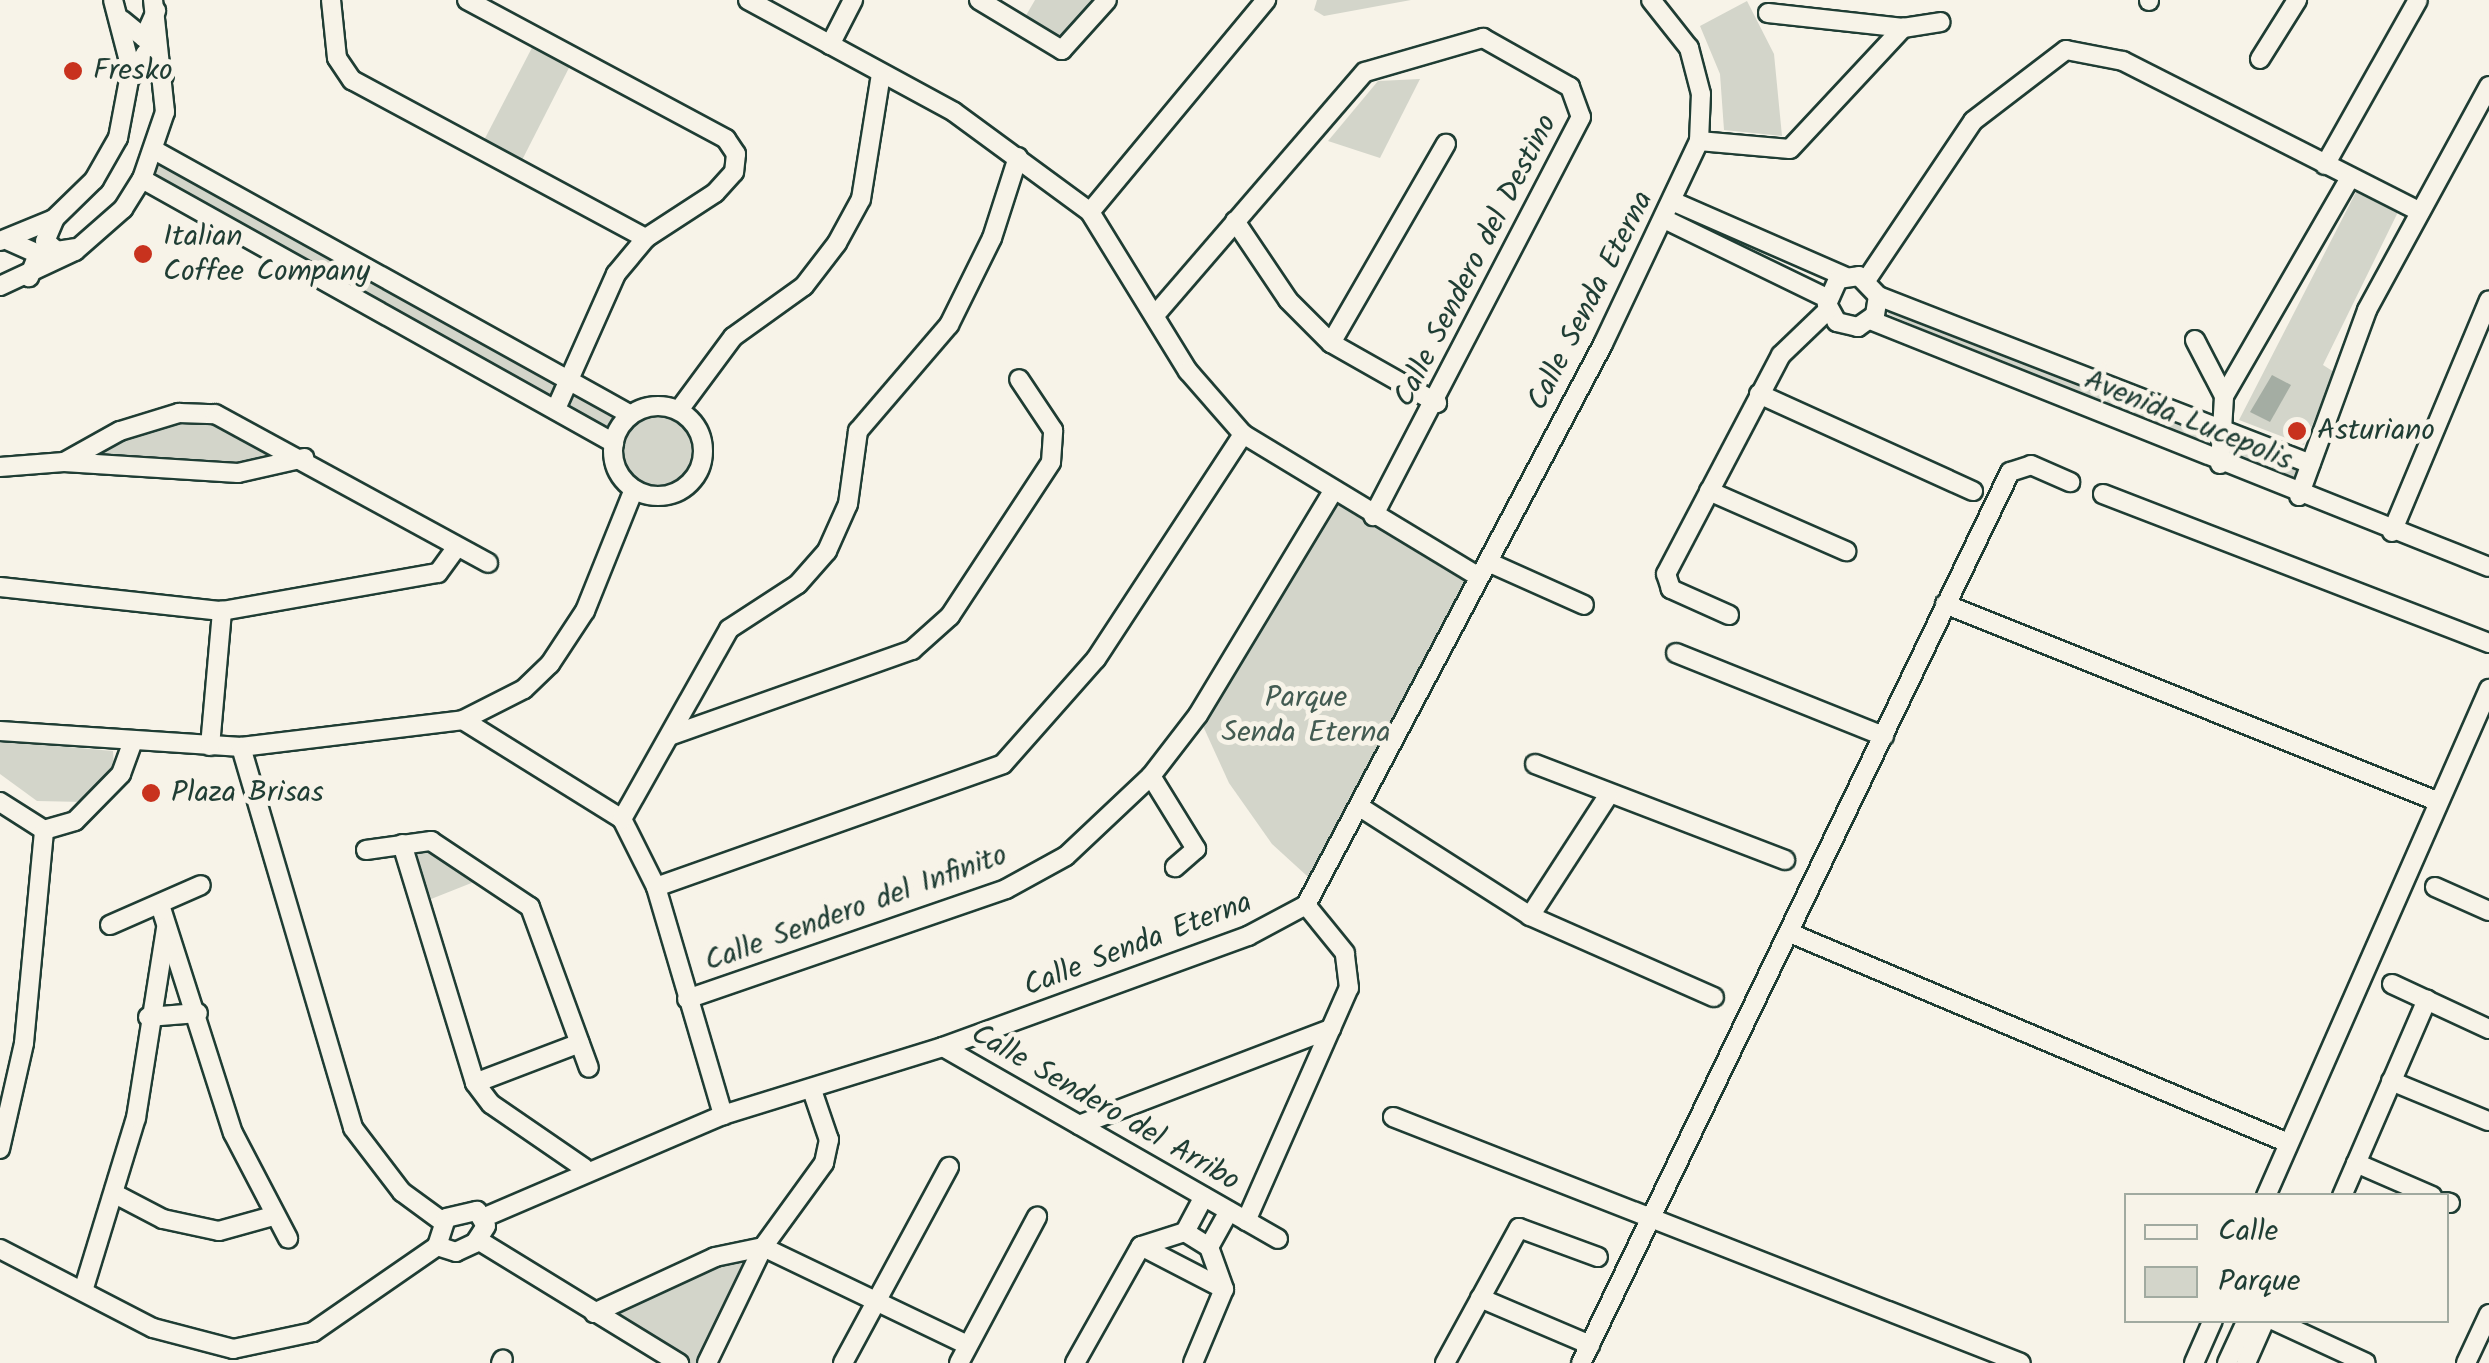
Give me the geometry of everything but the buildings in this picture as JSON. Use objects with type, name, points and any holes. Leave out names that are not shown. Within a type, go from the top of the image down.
[{"type":"street","points":[[331,0],[337,58],[352,80],[646,238]]},
{"type":"street","points":[[467,0],[726,139],[736,154],[734,172],[646,238],[595,312],[556,409]]},
{"type":"street","points":[[748,0],[1018,157],[1090,212],[1188,372],[1243,434],[1373,516],[1483,570],[1584,605]]},
{"type":"street","points":[[830,45],[853,0]]},
{"type":"street","points":[[979,0],[1062,50],[1107,0]]},
{"type":"street","points":[[1090,212],[1266,0]]},
{"type":"street","name":"Calle Senda Eterna","points":[[443,1222],[466,1210],[485,1217],[584,1168],[723,1115],[943,1047],[1248,936],[1306,905],[1363,809],[1668,210],[1699,141],[1701,94],[1688,48],[1651,0]]},
{"type":"street","points":[[2260,59],[2296,0]]},
{"type":"street","points":[[2325,166],[2418,0]]},
{"type":"street","points":[[116,8],[144,38],[154,6]]},
{"type":"street","points":[[0,286],[29,277],[79,248],[123,209],[142,178],[156,151],[166,80],[154,6]]},
{"type":"street","points":[[116,8],[130,84]]},
{"type":"street","points":[[1768,12],[1902,28],[1941,22]]},
{"type":"street","points":[[1699,141],[1790,149],[1902,28]]},
{"type":"street","name":"Calle Sendero del Destino","points":[[1155,315],[1365,72],[1482,38],[1570,87],[1581,118],[1436,402],[1373,516]]},
{"type":"street","points":[[1866,278],[1973,121],[2066,50],[2123,61],[2420,212]]},
{"type":"street","points":[[79,248],[50,248],[45,241],[56,218],[94,180],[118,138],[130,84],[146,53],[166,80]]},
{"type":"street","points":[[678,410],[734,338],[804,286],[837,243],[861,199],[880,74]]},
{"type":"street","points":[[2299,496],[2368,310],[2489,86]]},
{"type":"street","points":[[1331,343],[1446,144]]},
{"type":"street","points":[[156,151],[571,376],[631,414]]},
{"type":"street","points":[[622,820],[728,629],[798,584],[826,551],[848,504],[858,431],[949,325],[992,238],[1018,157]]},
{"type":"street","points":[[142,178],[614,442]]},
{"type":"street","points":[[2220,464],[2224,396],[2350,178]]},
{"type":"street","points":[[1668,210],[1780,248],[1844,276],[1866,278]]},
{"type":"street","name":"Avenida Lucepolis","points":[[1668,210],[1828,304],[1843,325],[1870,320],[2299,496],[2488,568]]},
{"type":"street","points":[[2,241],[56,218]]},
{"type":"street","points":[[1235,222],[1288,300],[1331,343],[1436,402]]},
{"type":"street","points":[[2,241],[34,246],[29,277]]},
{"type":"street","points":[[1770,270],[1780,248]]},
{"type":"street","points":[[338,288],[355,259]]},
{"type":"street","points":[[1728,615],[1666,583],[1760,394],[1799,332],[1828,304],[1844,276]]},
{"type":"street","points":[[1866,278],[1878,296],[1870,320]]},
{"type":"street","name":"Avenida Lucepolis","points":[[1878,296],[2310,464]]},
{"type":"street","points":[[2392,532],[2489,300]]},
{"type":"street","points":[[2195,340],[2224,396]]},
{"type":"street","points":[[672,734],[912,650],[950,616],[1052,462],[1053,430],[1019,379]]},
{"type":"street","points":[[1760,394],[1972,490]]},
{"type":"street","points":[[656,406],[678,410],[702,438],[700,468],[679,491],[634,489],[616,470],[614,442],[631,414],[656,406]]},
{"type":"street","points":[[64,462],[120,431],[179,413],[215,414],[304,458],[488,563]]},
{"type":"street","points":[[656,887],[1003,764],[1096,659],[1243,434]]},
{"type":"street","points":[[0,467],[64,462],[238,473],[304,458]]},
{"type":"street","points":[[1582,1363],[2010,472],[2031,466],[2070,482]]},
{"type":"street","points":[[0,731],[241,747],[463,720],[524,689],[550,664],[585,612],[634,489]]},
{"type":"street","points":[[1709,491],[1846,551]]},
{"type":"street","name":"Calle Sendero del Infinito","points":[[687,999],[1006,889],[1066,856],[1150,776],[1198,714],[1332,493]]},
{"type":"street","points":[[2103,494],[2489,643]]},
{"type":"street","points":[[0,588],[222,611],[438,573],[456,548]]},
{"type":"street","points":[[1945,604],[2439,802]]},
{"type":"street","points":[[210,746],[222,611]]},
{"type":"street","points":[[1676,653],[1884,736]]},
{"type":"street","points":[[2267,1193],[2489,689]]},
{"type":"street","points":[[463,720],[622,820],[656,887],[723,1115]]},
{"type":"street","points":[[44,830],[98,804],[133,741]]},
{"type":"street","points":[[233,1349],[313,1332],[437,1246],[443,1222],[402,1192],[353,1128],[241,747]]},
{"type":"street","points":[[1535,764],[1608,796],[1785,860]]},
{"type":"street","points":[[1150,776],[1196,850],[1175,866]]},
{"type":"street","points":[[1530,916],[1608,796]]},
{"type":"street","points":[[0,802],[44,830]]},
{"type":"street","points":[[1363,809],[1530,916],[1714,997]]},
{"type":"street","points":[[0,1149],[24,1043],[44,830]]},
{"type":"street","points":[[366,850],[437,843],[530,907],[589,1068]]},
{"type":"street","points":[[402,844],[475,1082],[491,1104],[584,1168]]},
{"type":"street","points":[[110,925],[160,908],[201,885]]},
{"type":"street","points":[[2435,887],[2488,908]]},
{"type":"street","name":"Calle Sendero del Arribo","points":[[943,1047],[1246,1221],[1331,1029],[1351,970],[1306,905]]},
{"type":"street","points":[[160,908],[198,1013],[233,1133],[273,1216],[288,1238]]},
{"type":"street","points":[[82,1291],[136,1118],[148,1017],[166,928]]},
{"type":"street","points":[[1790,933],[2288,1144]]},
{"type":"street","points":[[2392,984],[2489,1029]]},
{"type":"street","points":[[2343,1193],[2427,1000]]},
{"type":"street","points":[[148,1017],[198,1013]]},
{"type":"street","points":[[1079,1125],[1331,1029]]},
{"type":"street","points":[[475,1082],[580,1043]]},
{"type":"street","points":[[2391,1081],[2488,1121]]},
{"type":"street","points":[[706,1363],[763,1248],[824,1163],[830,1140],[812,1090]]},
{"type":"street","points":[[1393,1117],[2021,1363]]},
{"type":"street","points":[[2356,1163],[2427,1193]]},
{"type":"street","points":[[842,1363],[949,1167]]},
{"type":"street","points":[[115,1194],[163,1219],[219,1231],[273,1216]]},
{"type":"street","points":[[1075,1363],[1141,1246],[1185,1232],[1204,1197]]},
{"type":"street","points":[[1209,1246],[1230,1211]]},
{"type":"street","points":[[959,1363],[1036,1216]]},
{"type":"street","points":[[437,1246],[456,1252],[478,1240],[485,1217]]},
{"type":"street","points":[[1246,1221],[1278,1240]]},
{"type":"street","points":[[1446,1363],[1522,1226],[1598,1258]]},
{"type":"street","points":[[1185,1232],[1209,1246],[1224,1289],[1194,1363]]},
{"type":"street","points":[[478,1240],[679,1363]]},
{"type":"street","points":[[1141,1246],[1224,1289]]},
{"type":"street","points":[[594,1313],[715,1257],[763,1248],[968,1345]]},
{"type":"street","points":[[0,1249],[153,1328],[233,1349],[252,1363]]},
{"type":"street","points":[[1480,1298],[1590,1345]]},
{"type":"street","points":[[2466,1363],[2489,1314]]},
{"type":"street","points":[[2194,1363],[2211,1323]]},
{"type":"street","points":[[2235,1362],[2246,1323]]},
{"type":"street","points":[[2235,1362],[2263,1323]]},
{"type":"street","points":[[2280,1323],[2366,1363]]},
{"type":"green space","points":[[1035,0],[1107,0],[1071,45],[1021,24]]},
{"type":"green space","points":[[1317,0],[1411,0],[1324,16],[1314,10]]},
{"type":"green space","points":[[1747,1],[1774,54],[1782,136],[1724,130],[1720,74],[1700,26]]},
{"type":"green space","points":[[537,38],[574,58],[518,168],[480,148]]},
{"type":"green space","points":[[1420,79],[1380,158],[1328,141],[1378,81]]},
{"type":"green space","points":[[156,151],[631,414],[656,406],[679,410],[701,438],[700,468],[664,496],[634,489],[616,470],[613,442],[142,179]]},
{"type":"green space","points":[[2356,192],[2398,212],[2323,365],[2334,372],[2304,445],[2239,420]]},
{"type":"green space","points":[[1891,305],[2108,397],[2299,470],[2295,477],[2277,471],[2062,389],[1888,314]]},
{"type":"green space","points":[[215,414],[304,458],[238,473],[64,462],[120,431]]},
{"type":"green space","name":"Parque Senda Eterna","points":[[1332,493],[1479,577],[1318,886],[1272,844],[1229,783],[1198,715]]},
{"type":"green space","points":[[0,741],[113,751],[114,766],[84,802],[37,801],[0,774]]},
{"type":"green space","points":[[431,841],[489,876],[416,905],[402,844]]},
{"type":"green space","points":[[763,1247],[707,1363],[679,1363],[594,1313]]},
{"type":"shaded area","points":[[2272,375],[2291,385],[2270,422],[2250,412]]},
{"type":"place","name":"Fresko","points":[[73,71]]},
{"type":"place","name":"Italian Coffee Company","points":[[143,254]]},
{"type":"place","name":"Asturiano","points":[[2297,431]]},
{"type":"place","name":"Plaza Brisas","points":[[151,793]]}]
